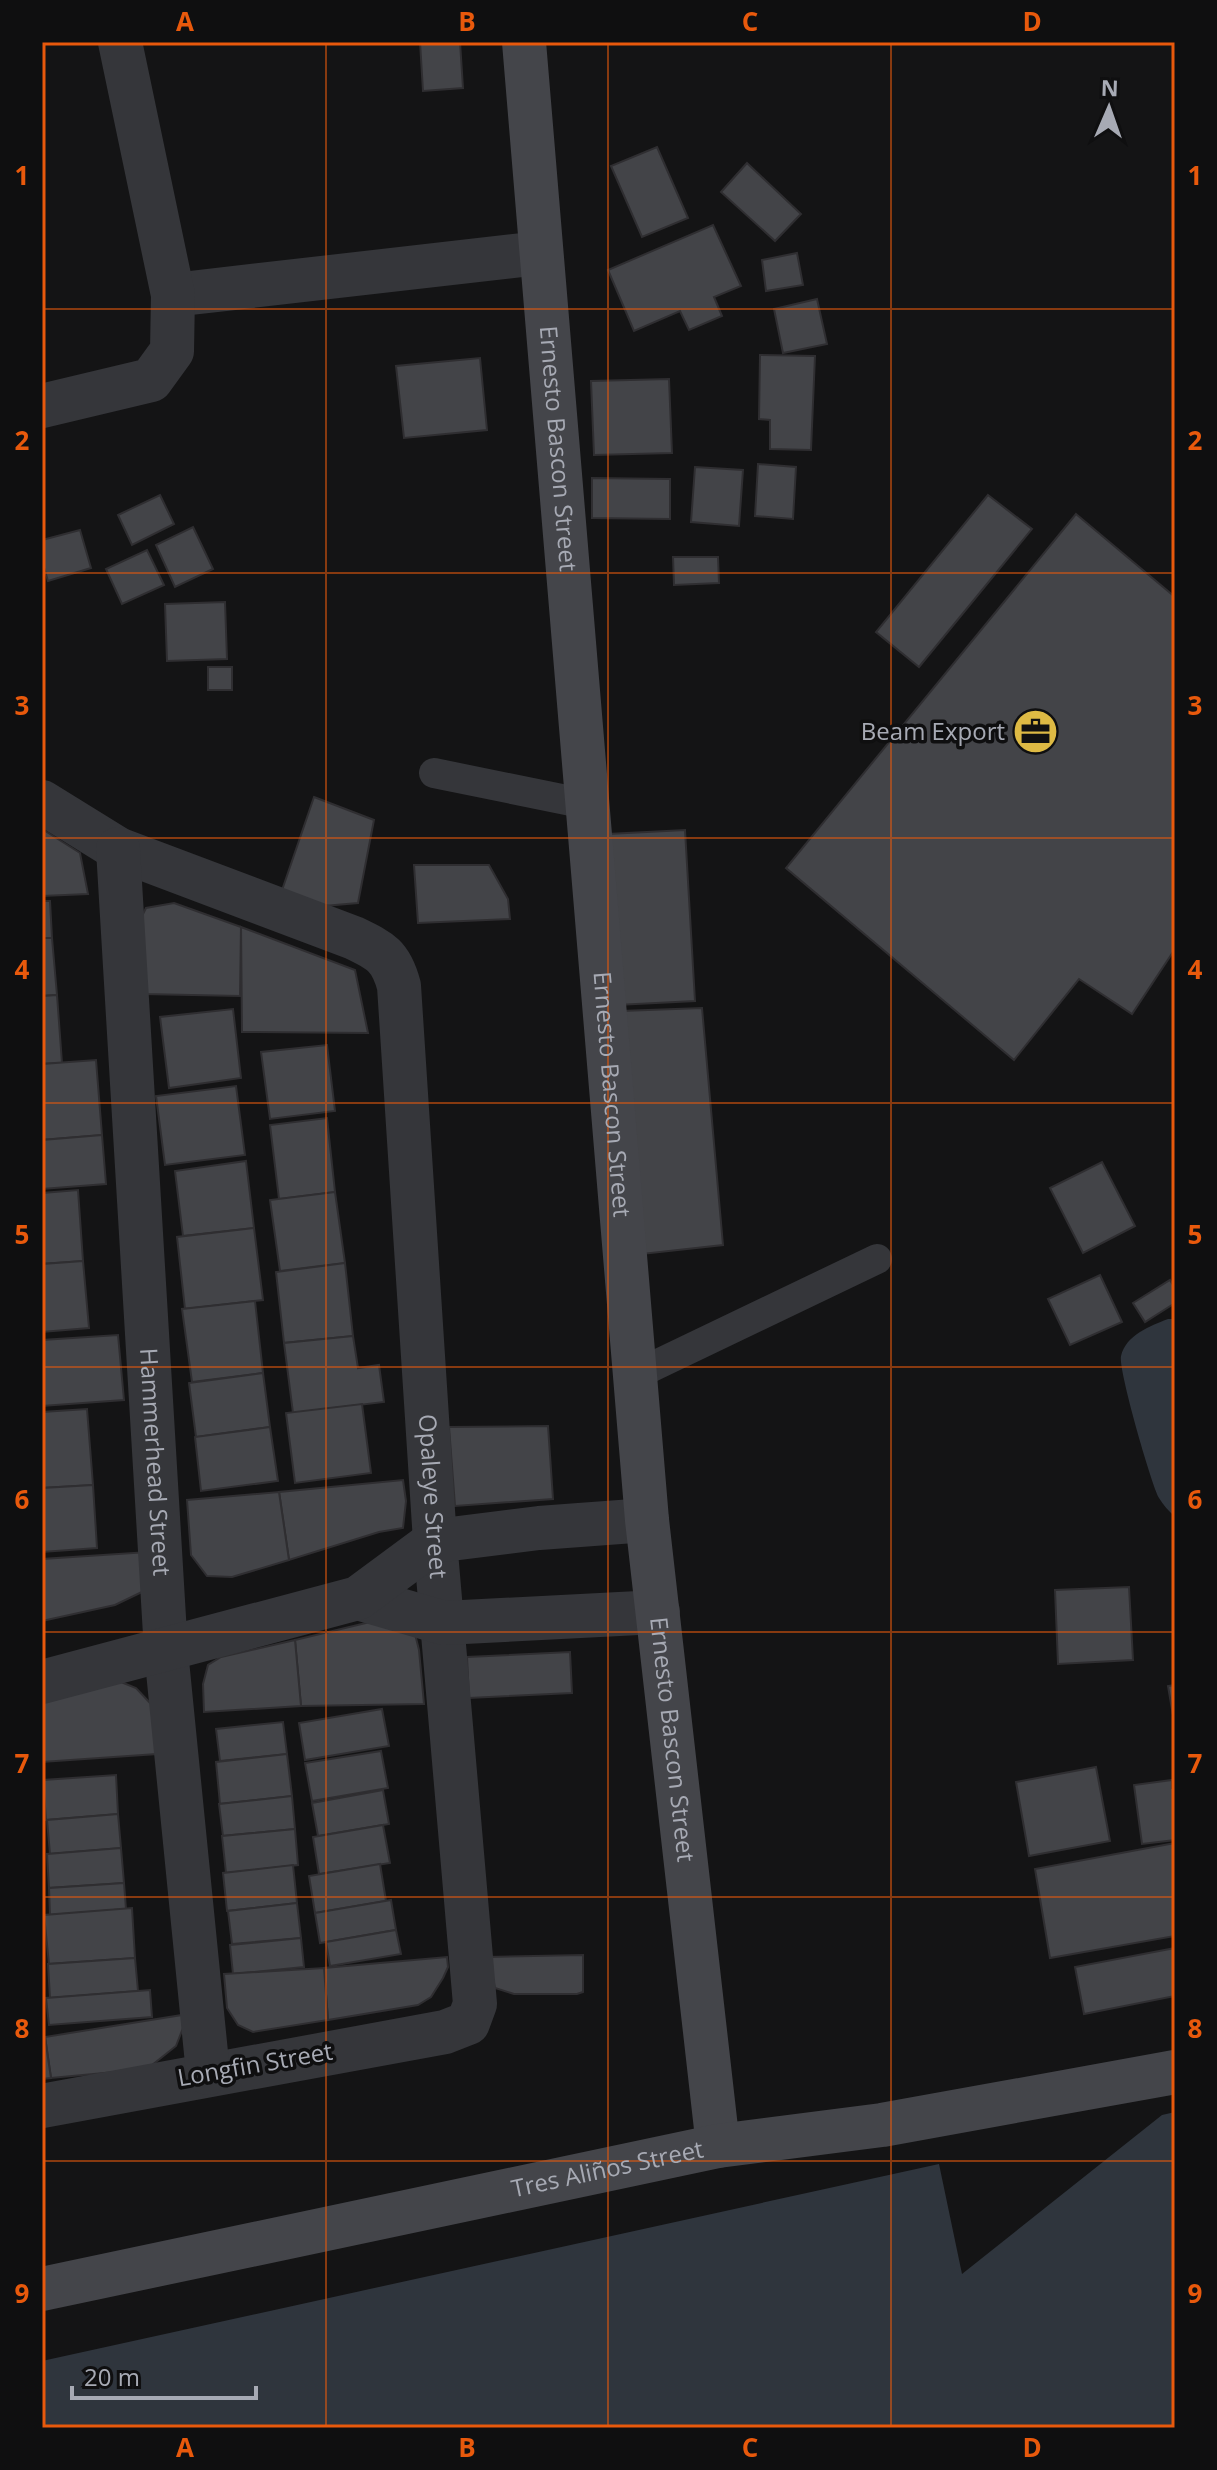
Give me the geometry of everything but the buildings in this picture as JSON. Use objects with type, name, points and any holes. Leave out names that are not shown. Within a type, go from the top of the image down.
[{"type":"street","points":[[42,406],[151,380],[172,351],[173,295],[120,42]]},
{"type":"street","name":"Ernesto Bascon Street","points":[[524,42],[647,1520],[718,2146]]},
{"type":"street","points":[[173,295],[540,253]]},
{"type":"street","points":[[42,802],[118,849]]},
{"type":"street","name":"Opaleye Street","points":[[118,849],[354,938],[382,951],[394,968],[399,986],[435,1541],[475,2004],[468,2023]]},
{"type":"street","name":"Hammerhead Street","points":[[118,849],[166,1651],[208,2073]]},
{"type":"street","points":[[42,1682],[358,1598],[435,1541],[539,1528],[647,1520]]},
{"type":"street","points":[[358,1598],[444,1623],[658,1612]]},
{"type":"street","name":"Longfin Street","points":[[42,2106],[208,2073],[445,2032],[468,2023]]},
{"type":"street","name":"Tres Aliños Street","points":[[42,2289],[718,2146],[882,2125],[1175,2072]]},
{"type":"lane","points":[[434,773],[586,804]]},
{"type":"lane","points":[[635,1375],[877,1259]]},
{"type":"shaded area","points":[[1168,1319],[1175,1319],[1175,1517],[1159,1498],[1149,1471],[1121,1365],[1124,1349],[1133,1337]]},
{"type":"shaded area","points":[[1175,2112],[1175,2428],[42,2428],[42,2361],[939,2164],[962,2274],[1162,2115]]},
{"type":"place","name":"Beam Export","points":[[1036,732]]}]
